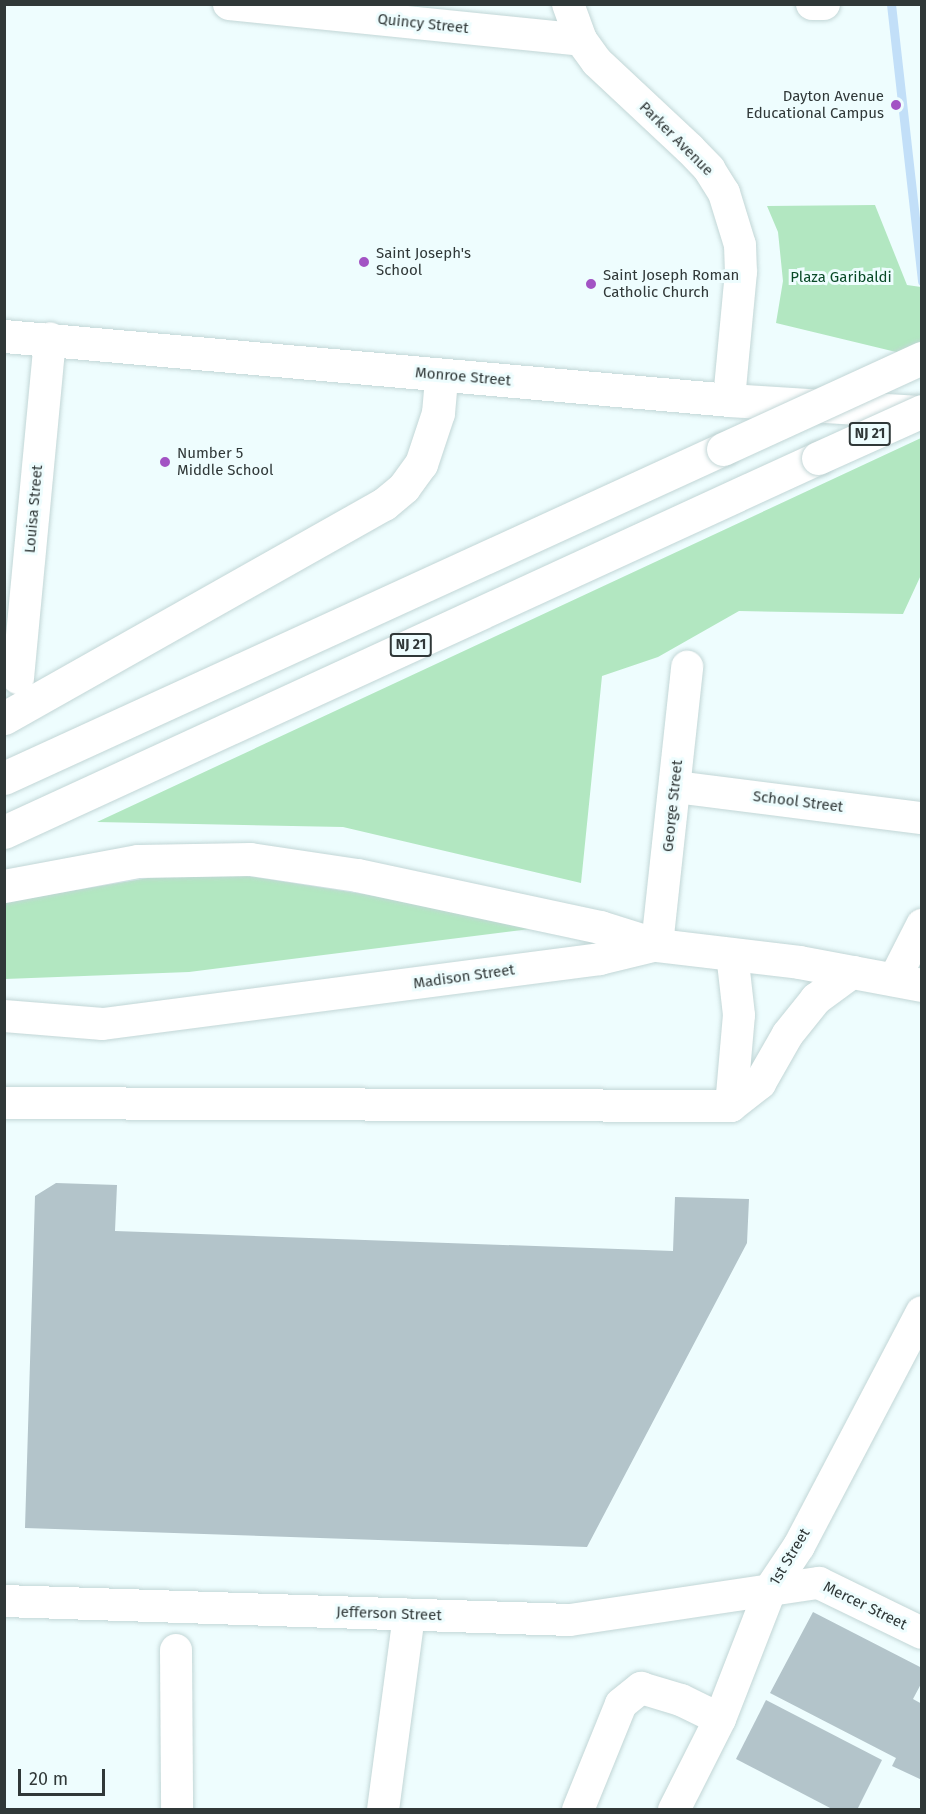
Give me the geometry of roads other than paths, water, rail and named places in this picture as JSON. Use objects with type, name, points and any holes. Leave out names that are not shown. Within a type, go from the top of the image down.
[{"type":"main road","name":"Monroe Street","points":[[4,336],[729,400],[921,411]]},
{"type":"main road","points":[[4,778],[921,358]]},
{"type":"main road","points":[[4,718],[384,504],[404,487],[421,464],[438,413],[441,375]]},
{"type":"main road","name":"NJ 21","points":[[4,832],[921,411]]},
{"type":"main road","points":[[4,886],[138,861],[250,859],[357,875],[600,927],[657,945]]},
{"type":"main road","name":"Madison Street","points":[[657,945],[853,972],[908,983]]},
{"type":"street","name":"Quincy Street","points":[[229,4],[581,40]]},
{"type":"street","name":"Parker Avenue","points":[[568,4],[581,40],[597,62],[709,169],[724,193],[740,245],[741,272],[729,400]]},
{"type":"street","points":[[812,4],[824,4]]},
{"type":"street","name":"Louisa Street","points":[[18,678],[50,339]]},
{"type":"street","name":"George Street","points":[[657,945],[687,668]]},
{"type":"street","name":"School Street","points":[[675,787],[921,818]]},
{"type":"street","points":[[908,983],[921,925]]},
{"type":"street","name":"Madison Street","points":[[4,1016],[103,1024],[600,959],[657,945]]},
{"type":"street","points":[[731,1106],[739,1016],[732,954]]},
{"type":"street","points":[[4,1103],[731,1106],[760,1083],[788,1034],[816,999],[853,972]]},
{"type":"street","name":"1st Street","points":[[674,1809],[720,1719],[771,1588],[799,1546],[921,1312]]},
{"type":"street","name":"Mercer Street","points":[[771,1588],[819,1583],[921,1633]]},
{"type":"street","name":"Jefferson Street","points":[[4,1601],[570,1620],[771,1588]]},
{"type":"street","points":[[383,1809],[409,1615]]},
{"type":"street","points":[[176,1650],[177,1809]]},
{"type":"street","points":[[578,1809],[621,1704],[640,1688],[681,1700],[720,1719]]},
{"type":"waterway","points":[[891,4],[922,281]]},
{"type":"place","name":"Dayton Avenue Educational Campus","points":[[896,105]]},
{"type":"place","name":"Saint Joseph's School","points":[[364,262]]},
{"type":"place","name":"Saint Joseph Roman Catholic Church","points":[[591,284]]},
{"type":"place","name":"Number 5 Middle School","points":[[165,462]]},
{"type":"park label","name":"Plaza Garibaldi","points":[[841,278]]}]
